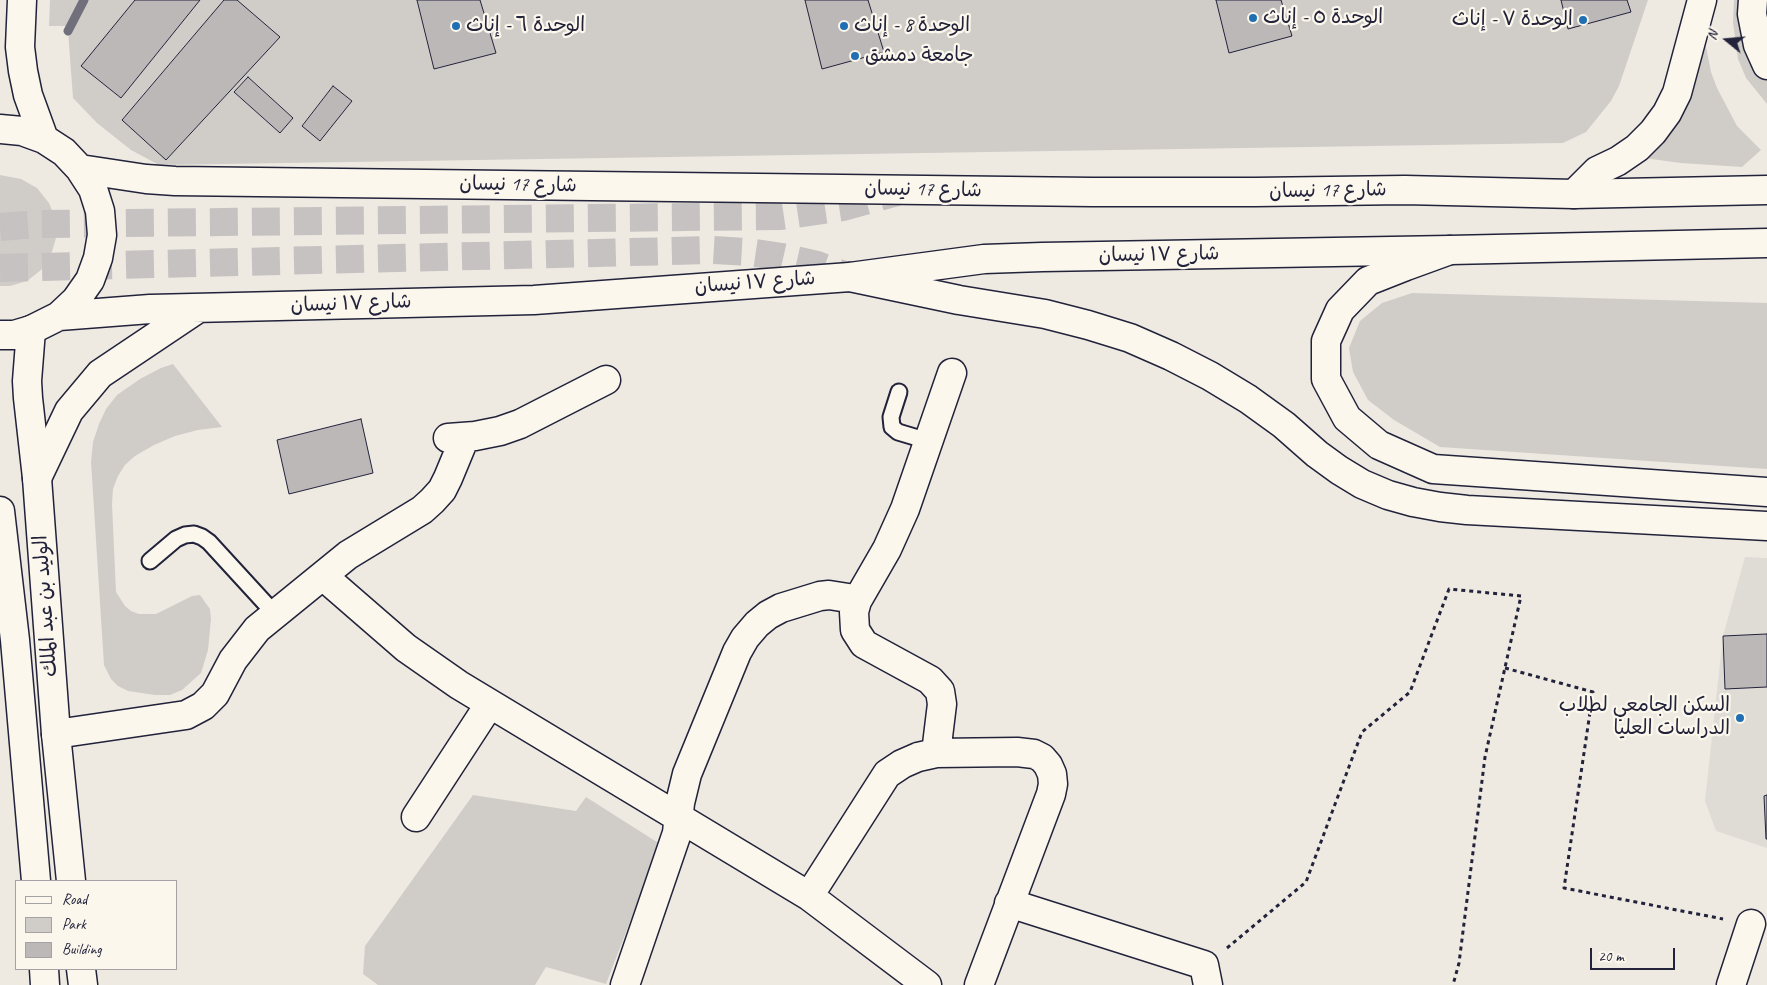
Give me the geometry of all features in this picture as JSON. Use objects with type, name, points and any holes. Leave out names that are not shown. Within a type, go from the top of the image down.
[{"type":"main road","points":[[22,0],[20,47],[23,71],[28,95],[44,139]]},
{"type":"main road","points":[[1574,194],[1597,171],[1618,161],[1637,148],[1653,132],[1667,113],[1677,93],[1702,0]]},
{"type":"main road","points":[[1753,0],[1752,14],[1758,45],[1767,65]]},
{"type":"main road","points":[[0,129],[22,131],[44,139],[64,152],[80,168],[93,189],[100,211],[102,235],[98,258],[90,280],[76,300],[59,316],[31,330],[14,335],[0,335]]},
{"type":"main road","name":"شارع 17 نيسان","points":[[80,168],[146,179],[175,181],[1092,192],[1405,190],[1574,194],[1767,190]]},
{"type":"main road","points":[[1767,243],[1450,250],[1368,281],[1340,310],[1326,341],[1326,379],[1347,418],[1379,445],[1433,469],[1767,492]]},
{"type":"main road","name":"شارع ١٧ نيسان","points":[[59,316],[150,309],[534,300],[850,277],[929,265],[1003,258],[1450,250]]},
{"type":"main road","points":[[850,277],[959,300],[1045,314],[1130,338],[1210,376],[1248,399],[1284,425],[1317,454],[1362,484],[1388,495],[1413,502],[1467,510],[1767,526]]},
{"type":"main road","points":[[37,478],[69,411],[100,374],[197,309]]},
{"type":"main road","name":"الوليد بن عبد الملك","points":[[31,330],[28,398],[37,478],[56,734],[72,880]]},
{"type":"main road","points":[[936,754],[942,704],[940,690],[930,680],[864,644],[855,630],[854,612],[857,602],[887,549],[905,509],[952,373]]},
{"type":"main road","points":[[56,734],[186,715],[203,706],[214,694],[233,660],[256,629],[348,554],[422,510],[432,501],[442,490],[448,478],[454,437],[488,434],[520,424],[606,380]]},
{"type":"main road","name":"الوليد بن عبد الملك","points":[[0,511],[7,641],[36,880]]},
{"type":"main road","points":[[323,576],[406,648],[459,686],[809,896],[927,985]]},
{"type":"main road","points":[[625,985],[673,846],[687,774],[737,652],[745,638],[757,624],[781,608],[829,595],[848,598],[857,602]]},
{"type":"main road","points":[[416,818],[489,704]]},
{"type":"main road","points":[[809,896],[887,774],[902,764],[918,757],[936,754],[1025,753],[1034,754],[1042,758],[1052,774],[1053,784],[980,985]]},
{"type":"main road","points":[[1009,903],[1204,965],[1206,976]]},
{"type":"main road","points":[[1731,985],[1751,924]]},
{"type":"main road","points":[[44,970],[45,985]]},
{"type":"main road","points":[[81,970],[83,985]]},
{"type":"lane","points":[[899,392],[891,417],[892,427],[898,432],[928,442]]},
{"type":"lane","points":[[150,560],[176,539],[185,535],[194,534],[202,537],[210,542],[275,614]]},
{"type":"path","points":[[1206,976],[1306,882],[1362,732],[1410,692],[1448,589],[1521,596],[1485,757],[1459,963],[1453,985]]},
{"type":"path","points":[[1505,668],[1593,692],[1564,888],[1751,924]]},
{"type":"shaded area","name":"السكن الجامعي لطلاب الدراسات العليا","points":[[1745,557],[1767,558],[1767,848],[1716,831],[1705,801],[1723,636]]},
{"type":"green space","name":"جامعة دمشق","points":[[50,0],[135,0],[82,66],[121,98],[200,0],[224,0],[122,119],[166,160],[279,37],[237,0],[417,0],[434,69],[496,53],[480,0],[805,0],[822,69],[884,52],[868,0],[1648,0],[1619,86],[1611,101],[1586,132],[1563,143],[159,165],[131,150],[97,123],[73,98],[68,31],[70,26],[49,26]],"holes":[[[248,77],[293,118],[280,133],[234,92]],[[333,86],[352,101],[320,140],[302,125]]]},
{"type":"green space","points":[[1734,0],[1767,0],[1767,104],[1746,78],[1738,59],[1733,23]]},
{"type":"green space","points":[[1704,36],[1711,72],[1717,88],[1737,126],[1761,150],[1742,167],[1681,163],[1644,158]]},
{"type":"green space","points":[[0,175],[21,179],[37,188],[49,203],[56,220],[56,238],[51,255],[41,270],[27,281],[10,286],[0,286]]},
{"type":"green space","points":[[1412,293],[1767,303],[1767,469],[1440,447],[1394,420],[1368,400],[1353,372],[1349,348],[1360,321],[1382,303]]},
{"type":"green space","points":[[173,364],[222,427],[198,430],[175,436],[135,456],[125,465],[118,476],[113,489],[112,504],[116,592],[125,606],[139,614],[156,614],[192,596],[200,595],[210,609],[208,650],[201,673],[182,690],[170,695],[155,695],[128,691],[118,686],[111,679],[104,665],[91,462],[93,442],[99,424],[106,409],[117,395],[140,379]]},
{"type":"green space","points":[[473,795],[576,811],[586,797],[660,844],[606,984],[546,967],[535,985],[378,985],[363,974],[365,946]]},
{"type":"building","points":[[135,0],[200,0],[121,98],[81,66]]},
{"type":"building","points":[[224,0],[237,0],[280,37],[166,160],[122,120]]},
{"type":"building","name":"الوحدة ٦ - إناث","points":[[417,0],[480,0],[496,53],[434,69]]},
{"type":"building","name":"الوحدة 8 - إناث","points":[[805,0],[868,0],[884,52],[822,69]]},
{"type":"building","name":"الوحدة ٥ - إناث","points":[[1216,0],[1281,0],[1292,36],[1229,53]]},
{"type":"building","name":"الوحدة ٧ - إناث","points":[[1561,0],[1627,0],[1631,12],[1568,29]]},
{"type":"building","points":[[248,77],[293,118],[280,133],[234,92]]},
{"type":"building","points":[[333,86],[352,101],[320,141],[302,126]]},
{"type":"building","points":[[361,419],[373,473],[289,494],[277,440]]},
{"type":"building","points":[[1767,634],[1767,687],[1725,689],[1723,636]]},
{"type":"building","points":[[1767,795],[1767,839],[1766,839],[1764,796]]},
{"type":"waterway","points":[[68,31],[84,0]]},
{"type":"tunnel","points":[[0,227],[39,224],[781,216],[843,207],[897,192]]},
{"type":"tunnel","points":[[0,268],[713,250],[748,252],[782,257],[817,265],[850,277]]},
{"type":"place","name":"الوحدة ٥ - إناث","points":[[1253,18]]},
{"type":"place","name":"الوحدة ٧ - إناث","points":[[1583,20]]},
{"type":"place","name":"الوحدة ٦ - إناث","points":[[456,26]]},
{"type":"place","name":"الوحدة 8 - إناث","points":[[844,26]]},
{"type":"place","name":"جامعة دمشق","points":[[855,56]]},
{"type":"place","name":"السكن الجامعي لطلاب الدراسات العليا","points":[[1740,718]]}]
